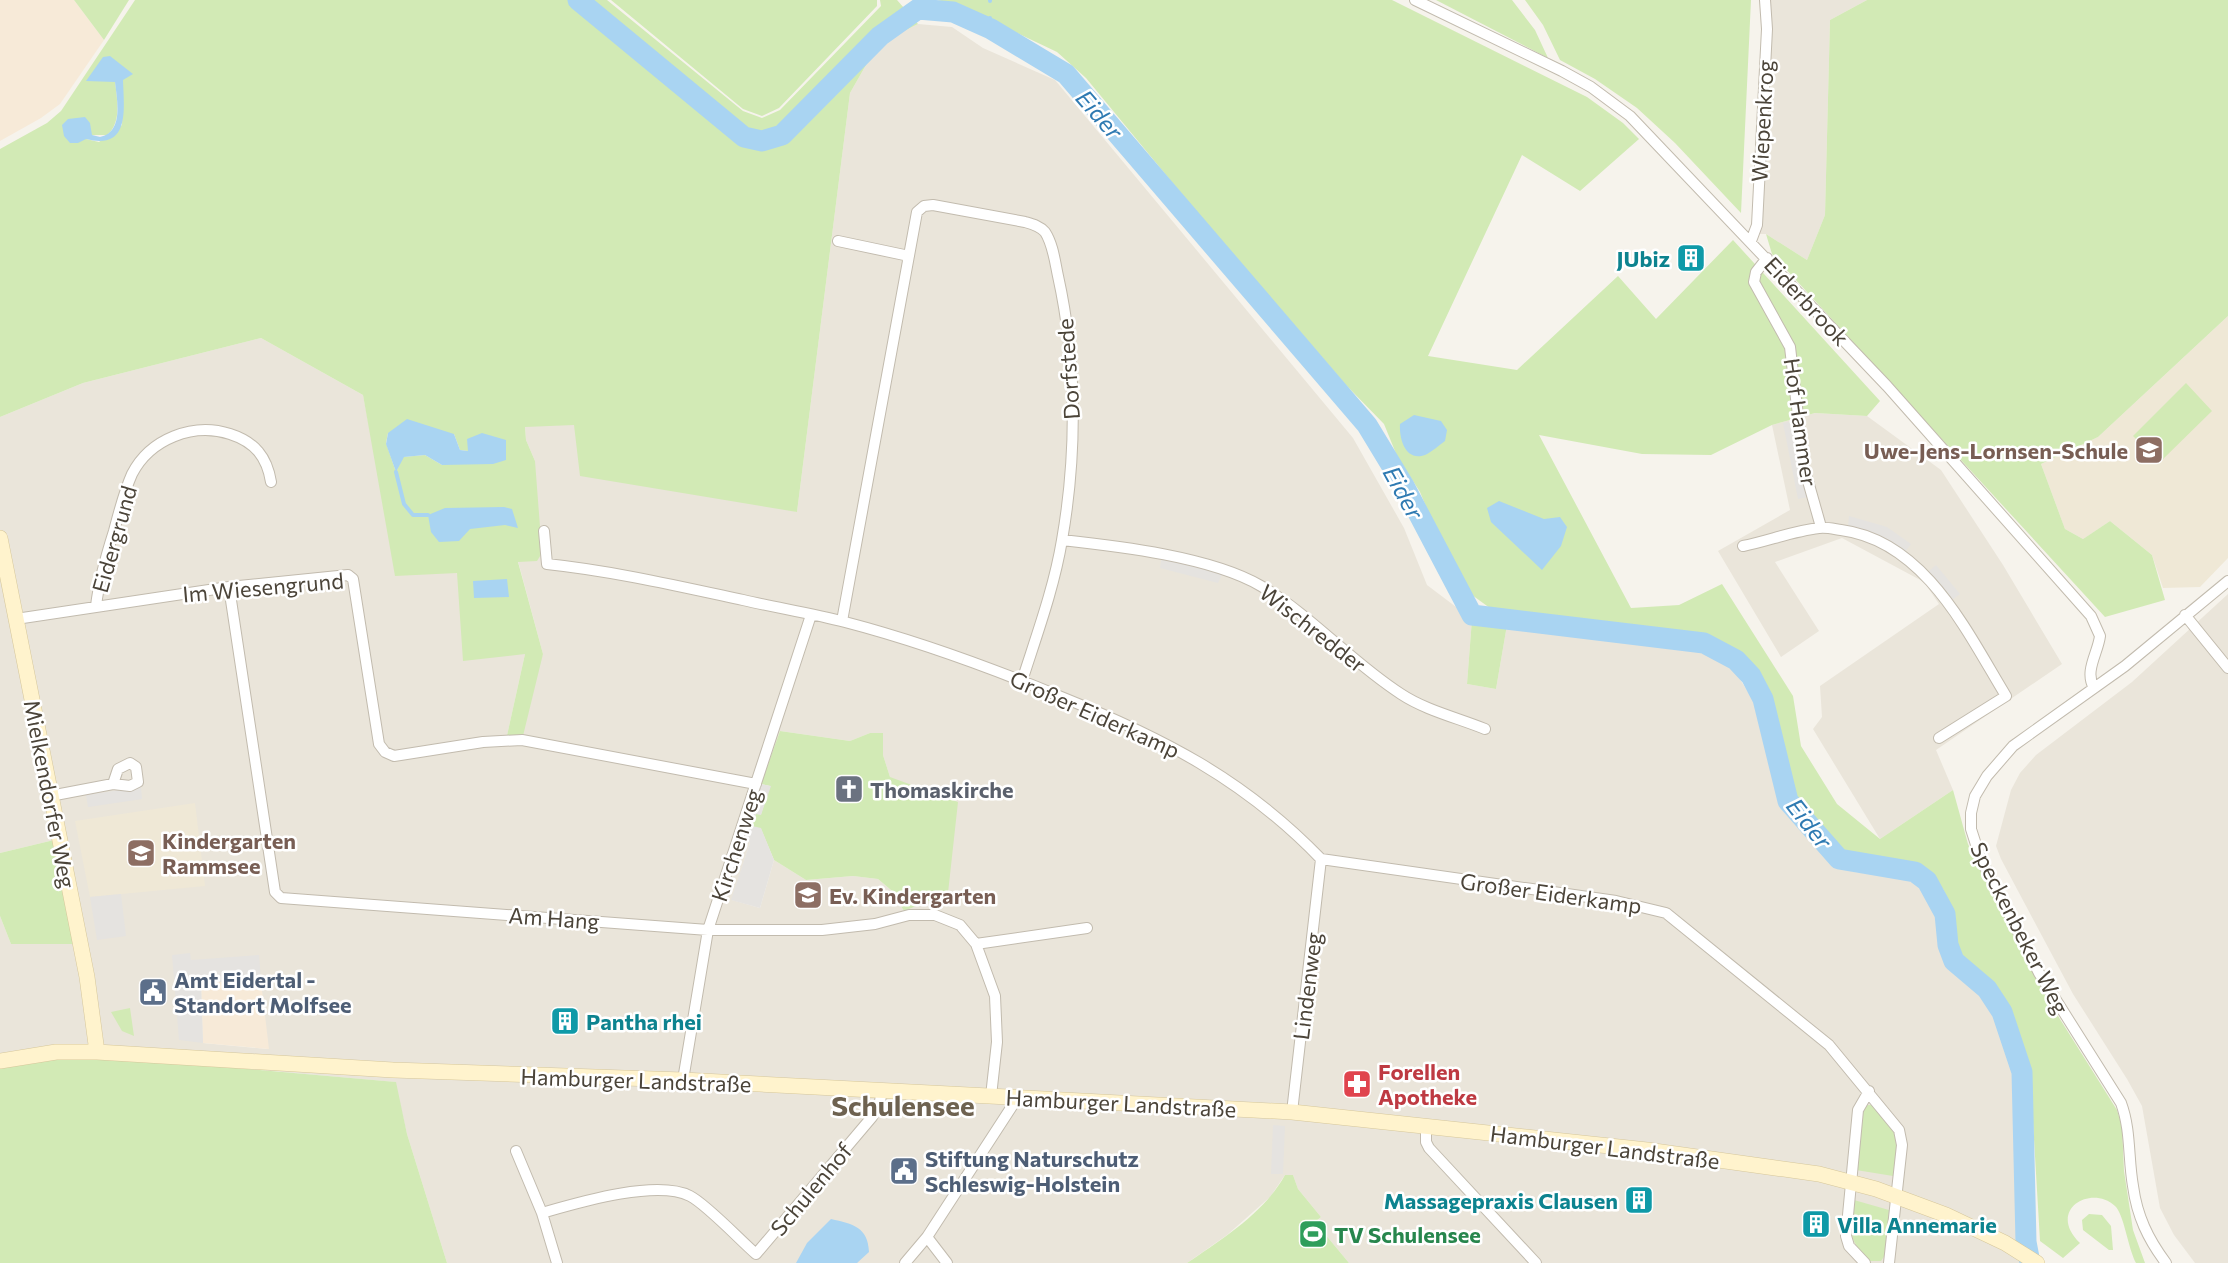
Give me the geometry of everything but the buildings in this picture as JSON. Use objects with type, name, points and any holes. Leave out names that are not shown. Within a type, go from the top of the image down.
[{"type":"main road","name":"Mielkendorfer Weg","points":[[0,537],[4,573],[16,619],[87,977],[97,1052]]},
{"type":"main road","name":"Hamburger Landstraße","points":[[0,1061],[56,1052],[97,1052],[393,1070],[683,1080],[1292,1112],[1647,1150],[1819,1174],[1896,1196],[1946,1215],[2005,1243],[2033,1261]]},
{"type":"street","name":"Eiderbrook","points":[[1414,0],[1562,71],[1591,87],[1630,116],[1887,386],[2091,616],[2100,636],[2090,671],[2090,681],[2094,688]]},
{"type":"street","name":"Wiepenkrog","points":[[1751,241],[1757,225],[1767,29],[1765,0]]},
{"type":"street","name":"Dorfstede","points":[[842,621],[917,212],[924,206],[978,212],[1025,222],[1039,227],[1045,233],[1054,258],[1063,299],[1073,413],[1071,465],[1062,540],[1051,590],[1022,681]]},
{"type":"street","points":[[838,241],[909,256]]},
{"type":"street","name":"Hof Hammer","points":[[1767,258],[1756,272],[1754,282],[1790,348],[1804,467],[1821,527]]},
{"type":"street","name":"Eidergrund","points":[[96,606],[99,582],[133,472],[160,444],[176,435],[192,431],[228,434],[245,441],[259,451],[268,464],[271,482]]},
{"type":"street","points":[[1743,546],[1821,527],[1862,533],[1899,553],[1925,576],[1949,604],[2006,696],[1939,738]]},
{"type":"street","name":"Großer Eiderkamp","points":[[544,531],[547,564],[600,570],[842,621],[902,638],[1022,681],[1121,721],[1176,747],[1244,790],[1294,831],[1321,860],[1616,900],[1666,913],[1805,1023],[1829,1045],[1899,1130],[1902,1138],[1889,1263]]},
{"type":"street","name":"Wischredder","points":[[1062,540],[1111,545],[1162,555],[1224,570],[1258,584],[1291,605],[1366,670],[1403,696],[1485,729]]},
{"type":"street","name":"Im Wiesengrund","points":[[16,619],[229,587],[348,575],[353,579],[379,744],[385,752],[394,756],[483,742],[522,740],[756,784]]},
{"type":"street","name":"Speckenbeker Weg","points":[[2166,1263],[2141,1220],[2132,1185],[2127,1125],[2121,1103],[2048,990],[1980,857],[1971,829],[1971,813],[1975,796],[1997,762],[2013,746],[2125,666],[2228,581]]},
{"type":"street","name":"Am Hang","points":[[229,587],[275,892],[281,898],[708,930],[822,930],[875,924],[909,915],[935,915],[960,925],[976,944],[995,996],[997,1042],[991,1096]]},
{"type":"street","name":"Kirchenweg","points":[[683,1080],[708,930],[812,615]]},
{"type":"street","points":[[2185,615],[2228,668]]},
{"type":"street","points":[[50,796],[113,784]]},
{"type":"street","name":"Lindenweg","points":[[1292,1112],[1321,860]]},
{"type":"street","points":[[976,944],[1088,928]]},
{"type":"street","name":"Schulenhof","points":[[542,1213],[609,1196],[671,1191],[691,1196],[756,1254],[872,1117],[879,1106],[882,1091]]},
{"type":"street","points":[[1865,1263],[1849,1246],[1845,1236],[1858,1110],[1869,1091]]},
{"type":"street","points":[[905,1263],[927,1237],[1018,1097]]},
{"type":"street","points":[[1426,1127],[1426,1142],[1429,1148],[1536,1263]]},
{"type":"street","points":[[516,1150],[542,1213],[557,1263]]},
{"type":"street","points":[[927,1237],[947,1263]]},
{"type":"shaded area","points":[[0,0],[74,0],[104,40],[60,104],[41,118],[0,141]]},
{"type":"shaded area","points":[[1765,0],[1867,0],[1830,20],[1825,215],[1807,260],[1766,234],[1759,234]]},
{"type":"shaded area","points":[[918,24],[952,27],[983,48],[1055,80],[1353,438],[1404,528],[1427,585],[1472,619],[1467,684],[1496,689],[1507,625],[1701,650],[1733,668],[1753,700],[1783,801],[1823,854],[1836,865],[1854,872],[1912,878],[1924,884],[1940,914],[1943,946],[1950,963],[1982,992],[1997,1015],[2016,1075],[2026,1263],[1349,1263],[1315,1222],[1321,1217],[1298,1189],[1293,1175],[1285,1175],[1270,1197],[1227,1235],[1187,1263],[447,1263],[407,1134],[395,1082],[90,1055],[0,1064],[0,916],[11,944],[54,840],[0,853],[0,417],[83,383],[261,338],[363,395],[380,482],[525,654],[506,740],[543,654],[518,561],[535,461],[526,440],[525,426],[574,424],[797,512],[850,93],[878,44]],"holes":[[[780,731],[850,741],[870,733],[883,755],[890,777],[904,911],[891,890],[878,879],[853,876],[806,880],[774,860],[760,908],[732,900],[750,843],[745,836]],[[201,983],[268,1049],[203,1043]]]},
{"type":"shaded area","name":"Uwe-Jens-Lornsen-Schule","points":[[2228,316],[2228,558],[2200,587],[2163,588],[2152,555],[2110,521],[2083,539],[2065,529],[2041,464],[2098,437]]},
{"type":"shaded area","points":[[1815,413],[1867,416],[1941,470],[2003,565],[2062,664],[1936,750],[1953,790],[1880,839],[1813,729],[1822,717],[1820,686],[1939,604],[1924,582],[1842,538],[1775,562],[1819,631],[1781,657],[1718,551],[1790,510],[1772,425]]},
{"type":"shaded area","points":[[1793,421],[1808,497],[1798,499],[1783,423]]},
{"type":"shaded area","points":[[1849,516],[1887,527],[1911,544],[1905,552],[1883,537],[1848,526]]},
{"type":"shaded area","points":[[1162,555],[1224,570],[1218,583],[1160,568]]},
{"type":"shaded area","points":[[1936,565],[1960,594],[1952,600],[1928,572]]},
{"type":"shaded area","points":[[2228,594],[2228,1263],[2195,1263],[2174,1235],[2160,1208],[2142,1106],[2073,994],[1996,846],[2011,790],[2020,773],[2036,755],[2132,682]]},
{"type":"shaded area","points":[[761,784],[771,786],[761,815],[756,814],[752,826],[761,828],[774,860],[760,908],[731,900],[750,843],[745,836]]},
{"type":"shaded area","points":[[141,787],[142,799],[88,807],[86,795]]},
{"type":"shaded area","name":"Kindergarten Rammsee","points":[[195,803],[205,886],[90,897],[75,821]]},
{"type":"shaded area","points":[[121,894],[126,936],[97,940],[90,897]]},
{"type":"shaded area","points":[[190,953],[191,960],[259,955],[261,982],[201,982],[203,1043],[179,1040],[172,955]]},
{"type":"shaded area","points":[[201,982],[261,982],[269,1049],[203,1043]]},
{"type":"shaded area","points":[[1273,1125],[1285,1126],[1283,1174],[1271,1174]]},
{"type":"green space","points":[[74,0],[129,0],[104,40]]},
{"type":"green space","points":[[135,0],[607,0],[743,111],[762,118],[780,110],[881,6],[880,0],[897,0],[918,24],[878,44],[850,93],[797,512],[580,476],[574,425],[525,427],[526,440],[535,461],[542,553],[537,561],[518,562],[543,654],[522,740],[506,740],[525,654],[463,661],[457,573],[395,576],[363,395],[261,338],[83,383],[0,417],[0,149],[47,123],[61,111]],"holes":[[[123,80],[122,125],[99,142],[86,139],[92,135],[107,135],[112,130],[117,117],[115,81],[87,81]],[[388,433],[454,434],[460,450],[468,451],[442,465],[425,455],[403,457],[396,472],[386,443]]]},
{"type":"green space","points":[[611,0],[877,0],[877,6],[779,108],[762,116],[743,109]]},
{"type":"green space","points":[[937,0],[1392,0],[1587,97],[1623,123],[1639,139],[1580,191],[1522,155],[1428,356],[1517,370],[1618,276],[1656,319],[1733,240],[1880,401],[1867,416],[1815,413],[1772,425],[1711,455],[1642,454],[1539,435],[1631,608],[1679,605],[1722,584],[1793,696],[1801,746],[1837,804],[1880,839],[1953,790],[1968,844],[1991,892],[2043,992],[2117,1110],[2122,1126],[2124,1171],[2133,1230],[2145,1263],[2136,1263],[2118,1210],[2105,1200],[2084,1199],[2070,1211],[2068,1220],[2071,1231],[2080,1243],[2063,1258],[2040,1241],[2030,1071],[1997,988],[1961,958],[1956,943],[1953,911],[1943,889],[1914,863],[1851,856],[1816,825],[1797,798],[1772,700],[1758,673],[1743,655],[1705,636],[1681,631],[1494,611],[1472,595],[1436,531],[1420,492],[1397,456],[1384,424],[1346,385],[1204,221],[1086,78],[1057,52],[958,5]]},
{"type":"green space","points":[[1436,0],[1512,0],[1535,30],[1548,58]]},
{"type":"green space","points":[[1525,0],[1751,0],[1741,213],[1675,143],[1637,108],[1595,79],[1560,60],[1543,25]]},
{"type":"green space","points":[[1867,0],[2228,0],[2228,316],[2098,437],[2041,464],[2065,529],[2083,539],[2110,521],[2152,555],[2165,600],[2105,617],[1772,254],[1766,234],[1807,260],[1825,215],[1830,20]]},
{"type":"green space","points":[[2186,383],[2212,411],[2160,462],[2133,436]]},
{"type":"green space","points":[[1472,619],[1507,625],[1496,689],[1467,684]]},
{"type":"green space","points":[[780,731],[850,741],[870,733],[883,733],[883,755],[890,777],[958,802],[948,893],[904,911],[891,890],[878,879],[853,876],[806,880],[774,860],[761,829],[751,826],[756,814],[761,814],[770,786],[761,784]]},
{"type":"green space","points":[[54,840],[74,944],[11,944],[0,916],[0,853]]},
{"type":"green space","points":[[130,1008],[134,1036],[122,1031],[111,1012]]},
{"type":"green space","points":[[90,1055],[396,1082],[407,1134],[447,1263],[0,1263],[0,1064]]},
{"type":"green space","points":[[1874,1105],[1893,1131],[1896,1153],[1893,1176],[1856,1170],[1863,1107]]},
{"type":"green space","points":[[1285,1175],[1293,1175],[1298,1189],[1321,1217],[1315,1222],[1349,1263],[1187,1263],[1228,1235],[1254,1213],[1276,1189]]},
{"type":"green space","points":[[1854,1200],[1889,1210],[1885,1255],[1881,1261],[1869,1261],[1853,1239],[1851,1227]]},
{"type":"green space","points":[[2089,1214],[2102,1215],[2111,1226],[2113,1250],[2109,1250],[2083,1230],[2082,1220]]},
{"type":"water","points":[[110,56],[133,74],[123,80],[124,104],[121,125],[110,139],[100,141],[86,139],[78,143],[70,143],[64,136],[62,125],[68,119],[85,117],[90,123],[92,135],[100,137],[113,129],[117,114],[115,82],[86,81],[103,57]]},
{"type":"water","points":[[1414,415],[1441,421],[1447,430],[1445,441],[1425,455],[1413,455],[1408,452],[1402,442],[1400,424]]},
{"type":"water","points":[[407,419],[454,434],[460,450],[468,451],[467,439],[482,433],[506,440],[506,460],[493,464],[442,465],[425,455],[404,457],[396,472],[386,444],[388,433]]},
{"type":"water","points":[[1499,501],[1544,519],[1560,517],[1567,527],[1561,546],[1542,570],[1491,522],[1487,508]]},
{"type":"water","points":[[504,507],[512,509],[518,528],[505,525],[470,529],[459,541],[439,542],[431,532],[428,515],[445,508]]},
{"type":"water","points":[[507,579],[509,597],[474,598],[473,581]]},
{"type":"water","points":[[831,1219],[858,1228],[866,1237],[869,1252],[857,1263],[796,1263],[807,1243]]},
{"type":"waterway","name":"Eider","points":[[578,0],[744,137],[762,141],[782,135],[880,36],[918,9],[953,12],[991,29],[1066,74],[1367,425],[1404,486],[1472,615],[1704,643],[1736,660],[1751,676],[1763,699],[1788,801],[1839,859],[1915,872],[1927,881],[1945,914],[1948,945],[1954,961],[1987,989],[2002,1012],[2022,1072],[2026,1242],[2030,1263]]},
{"type":"waterway","points":[[990,18],[991,29]]},
{"type":"waterway","points":[[396,472],[404,504],[413,515],[428,515]]},
{"type":"place","name":"JUbiz","points":[[1691,258]]},
{"type":"place","name":"Uwe-Jens-Lornsen-Schule","points":[[2149,450]]},
{"type":"place","name":"Thomaskirche","points":[[849,789]]},
{"type":"place","name":"Kindergarten Rammsee","points":[[141,853]]},
{"type":"place","name":"Ev. Kindergarten","points":[[808,895]]},
{"type":"place","name":"Amt Eidertal - Standort Molfsee","points":[[153,992]]},
{"type":"place","name":"Pantha rhei","points":[[565,1021]]},
{"type":"place","name":"Forellen Apotheke","points":[[1357,1084]]},
{"type":"place","name":"Stiftung Naturschutz Schleswig-Holstein","points":[[904,1171]]},
{"type":"place","name":"Massagepraxis Clausen","points":[[1639,1200]]},
{"type":"place","name":"Villa Annemarie","points":[[1816,1224]]},
{"type":"place","name":"TV Schulensee","points":[[1313,1234]]},
{"type":"district","name":"Schulensee","points":[[903,1105]]}]
